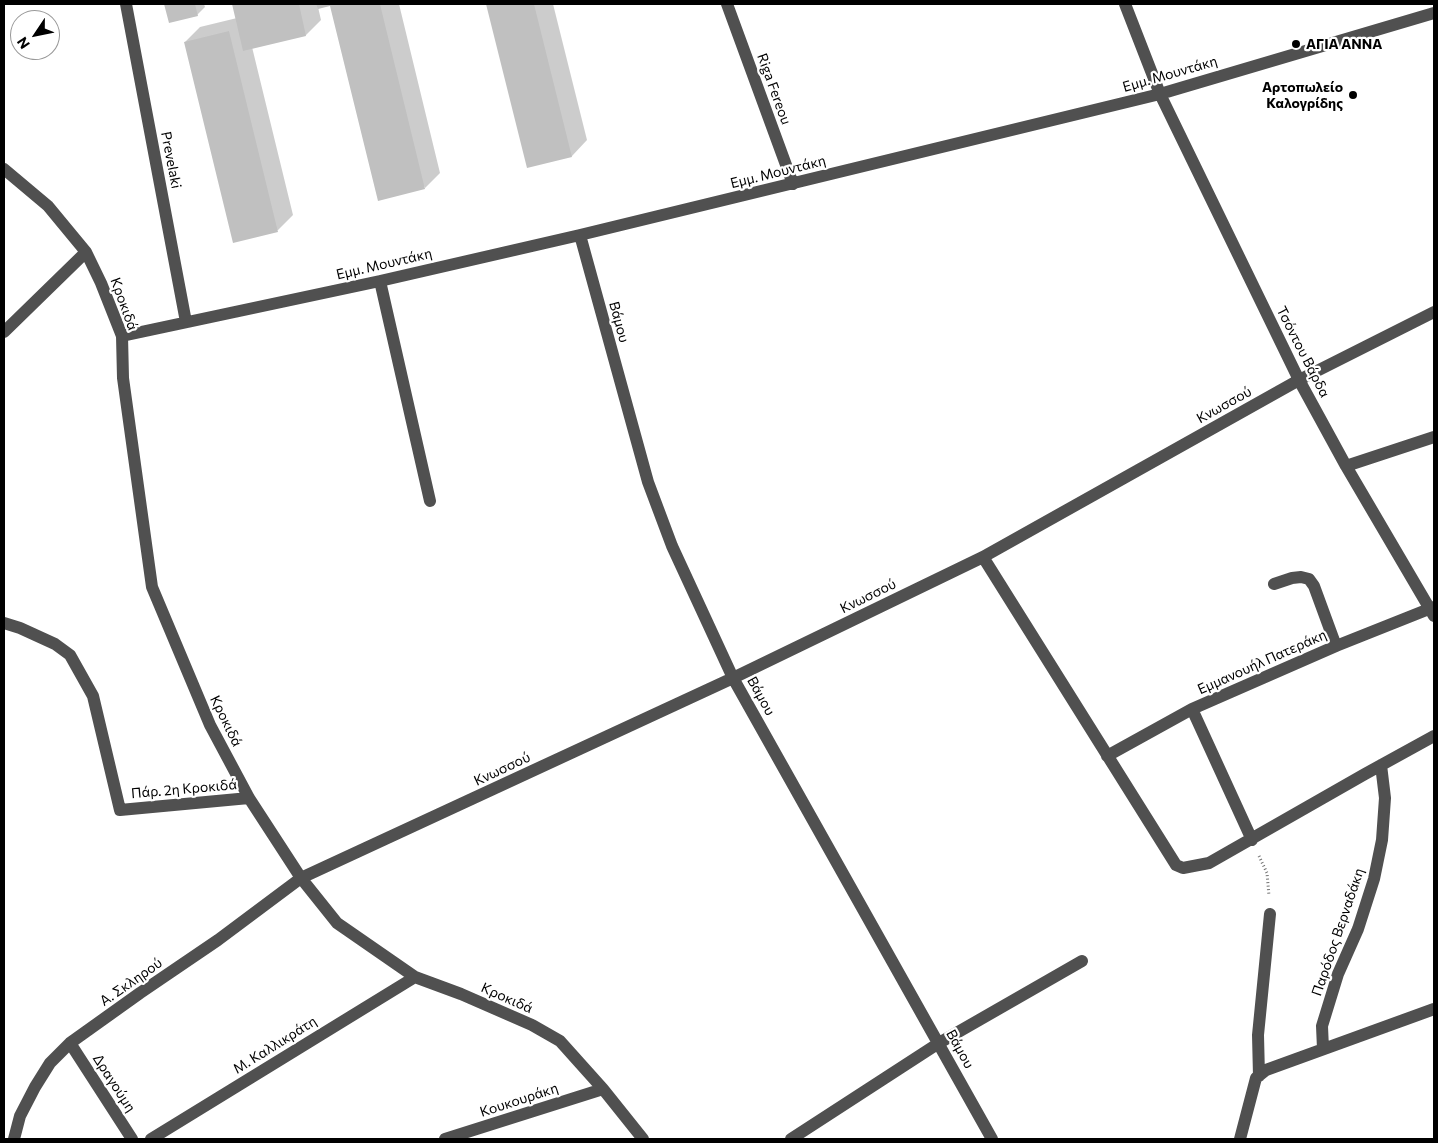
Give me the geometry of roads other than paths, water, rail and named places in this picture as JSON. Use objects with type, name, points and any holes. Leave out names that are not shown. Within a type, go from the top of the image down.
[{"type":"street","name":"Prevelaki","points":[[126,4],[186,322]]},
{"type":"street","name":"Riga Fereou","points":[[727,4],[793,184]]},
{"type":"street","name":"Τσόντου Βάρδα","points":[[1124,4],[1160,94],[1299,380],[1346,466],[1433,610]]},
{"type":"street","name":"Εμμ. Μουντάκη","points":[[122,336],[380,281],[580,235],[1160,94],[1434,13]]},
{"type":"street","name":"Κροκιδά","points":[[4,170],[48,206],[86,252],[101,283],[122,336],[123,378],[152,587],[210,725],[249,798],[301,878],[337,923],[415,976],[532,1025],[560,1041],[603,1089],[643,1139]]},
{"type":"street","name":"Βάμου","points":[[580,235],[648,482],[672,546],[733,678],[992,1139]]},
{"type":"street","points":[[4,332],[86,252]]},
{"type":"street","points":[[380,281],[430,501]]},
{"type":"street","name":"Κνωσσού","points":[[301,878],[733,678],[983,557],[1299,380],[1434,312]]},
{"type":"street","points":[[1346,466],[1434,437]]},
{"type":"street","points":[[983,557],[1176,865],[1183,868],[1209,863],[1434,736]]},
{"type":"street","points":[[1274,584],[1292,578],[1301,577],[1309,579],[1314,586],[1336,646]]},
{"type":"street","name":"Εμμανουήλ Πατεράκη","points":[[1107,756],[1192,709],[1336,646],[1433,610]]},
{"type":"street","name":"Πάρ. 2η Κροκιδά","points":[[4,623],[55,644],[70,655],[93,696],[120,810],[249,798]]},
{"type":"street","points":[[1192,709],[1252,840]]},
{"type":"street","name":"Παρόδος Βερναδάκη","points":[[1324,1049],[1322,1026],[1338,974],[1358,929],[1374,879],[1382,840],[1385,798],[1381,765]]},
{"type":"street","name":"Α. Σκληρού","points":[[14,1139],[20,1116],[35,1087],[50,1063],[70,1043],[218,940],[301,878]]},
{"type":"street","points":[[1259,1076],[1258,1035],[1270,914]]},
{"type":"street","points":[[791,1139],[939,1043],[1082,961]]},
{"type":"street","name":"Μ. Καλλικράτη","points":[[151,1139],[415,976]]},
{"type":"street","points":[[1240,1139],[1256,1078],[1266,1070],[1434,1009]]},
{"type":"street","name":"Δραγούμη","points":[[70,1043],[132,1139]]},
{"type":"street","name":"Κουκουράκη","points":[[445,1139],[603,1089]]},
{"type":"place","name":"ΑΓΙΑ ΑΝΝΑ","points":[[1296,44]]},
{"type":"place","name":"Αρτοπωλείο Καλογρίδης","points":[[1353,95]]}]
